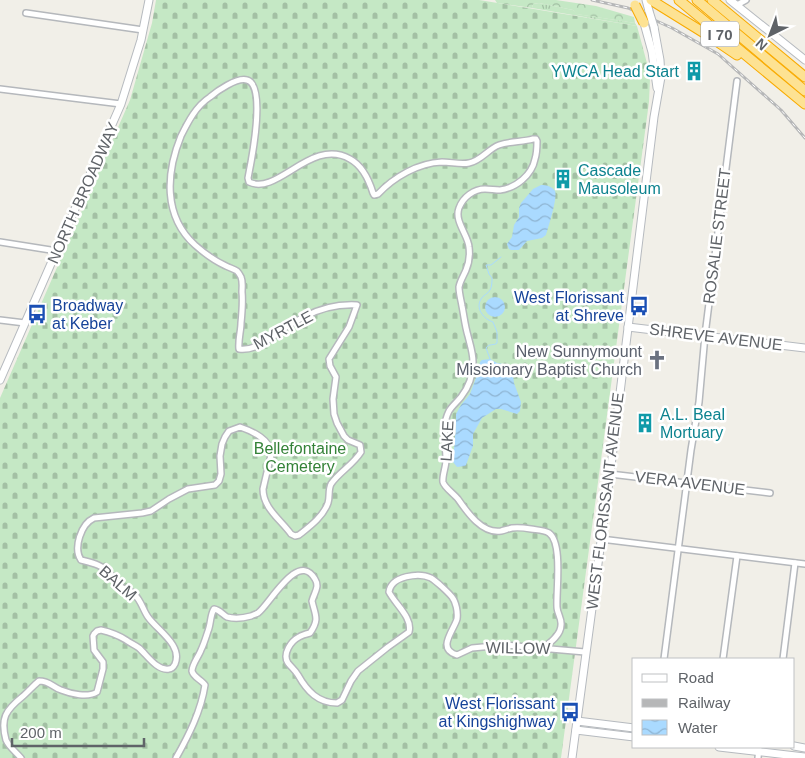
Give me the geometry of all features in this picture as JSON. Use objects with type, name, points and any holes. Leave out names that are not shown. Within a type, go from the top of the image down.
[{"type":"highway","points":[[651,0],[709,36],[750,65],[762,68]]},
{"type":"highway","name":"I 70","points":[[679,0],[805,104]]},
{"type":"highway","points":[[697,0],[805,91]]},
{"type":"highway","name":"I 70","points":[[713,0],[805,77]]},
{"type":"highway","points":[[636,3],[644,23]]},
{"type":"main road","name":"NORTH BROADWAY","points":[[0,380],[121,104],[143,30],[149,0]]},
{"type":"main road","name":"WEST FLORISSANT AVENUE","points":[[572,758],[661,77],[654,27],[646,0]]},
{"type":"main road","points":[[730,0],[805,60]]},
{"type":"main road","name":"WEST FLORISSANT AVENUE","points":[[644,23],[652,52],[658,96]]},
{"type":"main road","name":"SHREVE AVENUE","points":[[628,327],[805,348]]},
{"type":"main road","points":[[577,721],[632,728]]},
{"type":"main road","points":[[576,730],[632,737]]},
{"type":"main road","points":[[726,748],[759,752],[770,750],[805,757]]},
{"type":"street","points":[[737,5],[746,0]]},
{"type":"street","points":[[26,13],[143,30]]},
{"type":"street","name":"LAKE","points":[[239,349],[242,304],[241,275],[205,253],[184,233],[173,211],[169,185],[178,144],[186,124],[204,101],[225,86],[245,79],[252,84],[256,100],[257,119],[248,178],[249,182],[253,184],[269,182],[316,156],[334,153],[353,160],[361,168],[374,195],[418,167],[442,162],[473,163],[499,145],[536,139],[536,158],[529,173],[510,188],[472,192],[459,209],[459,220],[469,245],[466,270],[459,288],[472,353],[472,370],[467,388],[451,408],[446,419],[444,428],[446,460],[443,484],[471,515],[488,529],[502,531],[512,528],[524,528],[546,532],[550,534],[555,542],[558,572],[557,604],[562,624],[555,638],[543,648]]},
{"type":"street","name":"ROSALIE STREET","points":[[664,658],[699,402],[705,335],[737,81]]},
{"type":"street","points":[[0,89],[121,104]]},
{"type":"street","points":[[0,242],[57,251]]},
{"type":"street","name":"MYRTLE","points":[[239,349],[248,349],[260,345],[304,316],[322,309],[338,305],[357,305],[349,327],[329,362],[331,370],[336,377],[333,399],[337,423],[348,440],[360,445],[361,452],[332,484],[324,510],[308,527],[295,536]]},
{"type":"street","points":[[0,320],[25,323]]},
{"type":"street","name":"BALM","points":[[21,758],[7,742],[4,734],[2,720],[5,712],[39,681],[46,681],[59,690],[75,694],[95,694],[103,669],[103,662],[94,650],[93,636],[98,631],[101,630],[124,639],[139,649],[158,667],[169,669],[175,663],[174,648],[148,618],[133,592],[119,585],[103,567],[81,560],[78,555],[80,535],[88,520],[142,514],[151,511],[188,489],[216,483],[219,481],[221,474],[220,456],[226,434],[240,427],[255,433],[270,448],[271,455],[263,483],[263,495],[269,508],[290,534],[295,536]]},
{"type":"street","name":"VERA AVENUE","points":[[610,474],[770,493]]},
{"type":"street","points":[[600,539],[805,564]]},
{"type":"street","points":[[724,658],[737,556]]},
{"type":"street","points":[[783,658],[795,563]]},
{"type":"street","name":"WILLOW","points":[[176,758],[194,722],[202,699],[205,685],[192,672],[209,630],[212,612],[214,609],[227,616],[236,618],[250,616],[258,612],[297,571],[304,570],[312,575],[317,582],[312,601],[317,616],[316,623],[310,633],[297,637],[292,642],[286,655],[286,661],[298,674],[308,690],[318,698],[331,703],[337,703],[342,700],[358,671],[405,636],[409,630],[407,618],[392,598],[389,588],[394,582],[411,576],[421,575],[431,578],[452,597],[456,605],[457,618],[448,637],[447,644],[452,653],[457,655],[472,648],[504,645],[585,652]]},
{"type":"green space","name":"Bellefontaine Cemetery","points":[[156,0],[479,0],[637,26],[650,79],[649,102],[561,758],[0,758],[0,398],[130,100],[152,23]]},
{"type":"green space","points":[[495,0],[556,0],[596,6],[634,17],[635,23],[576,14],[573,10],[539,3],[533,4],[532,8],[497,3]]},
{"type":"green space","points":[[539,3],[573,10],[577,14],[635,23],[637,26],[532,8],[533,4]]},
{"type":"water","points":[[541,185],[552,188],[556,194],[546,235],[542,238],[527,241],[519,250],[511,250],[507,244],[512,237],[514,225],[519,217],[521,203],[533,189]]},
{"type":"water","points":[[495,297],[502,300],[505,307],[502,314],[495,317],[488,314],[485,307],[488,300]]},
{"type":"water","points":[[490,359],[497,363],[509,365],[512,368],[514,383],[521,402],[520,411],[517,414],[496,409],[482,418],[473,434],[473,446],[466,465],[457,467],[453,462],[456,414],[470,394],[480,362]]},
{"type":"waterway","points":[[490,359],[486,348],[497,343],[497,332],[493,322],[486,319],[481,313],[479,303],[492,286],[492,278],[486,265],[491,265],[501,257]]},
{"type":"railway","points":[[592,0],[628,8],[672,28],[718,54],[781,110],[805,138]]},
{"type":"place","name":"YWCA Head Start","points":[[694,71]]},
{"type":"place","name":"Cascade Mausoleum","points":[[563,179]]},
{"type":"place","name":"West Florissant at Shreve","points":[[639,306]]},
{"type":"place","name":"Broadway at Keber","points":[[37,314]]},
{"type":"place","name":"New Sunnymount Missionary Baptist Church","points":[[657,360]]},
{"type":"place","name":"A.L. Beal Mortuary","points":[[645,423]]},
{"type":"place","name":"West Florissant at Kingshighway","points":[[570,712]]}]
